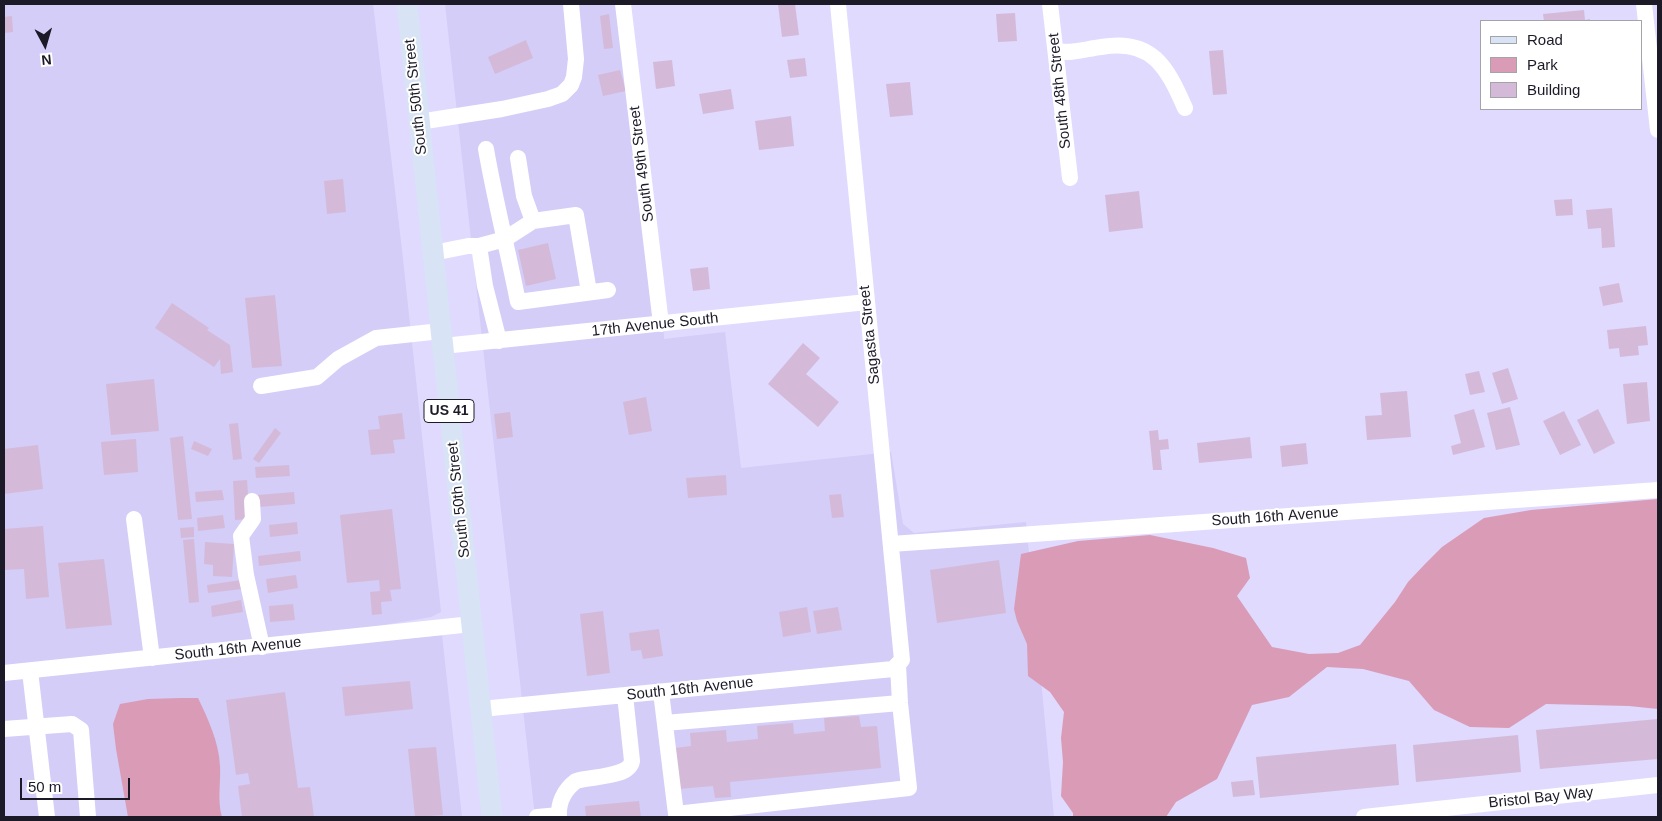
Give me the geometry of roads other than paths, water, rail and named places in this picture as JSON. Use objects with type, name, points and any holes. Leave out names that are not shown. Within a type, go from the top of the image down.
[{"type":"main road","name":"South 50th Street","points":[[406,4],[492,817]]},
{"type":"street","points":[[419,122],[502,108],[562,94],[571,85],[576,59],[571,4]]},
{"type":"street","name":"South 49th Street","points":[[623,4],[661,324]]},
{"type":"street","name":"Sagasta Street","points":[[665,723],[676,814],[909,788],[900,703],[898,665],[902,660],[838,4]]},
{"type":"street","name":"South 48th Street","points":[[1050,4],[1070,178]]},
{"type":"street","points":[[1644,4],[1658,130]]},
{"type":"street","points":[[1056,51],[1066,53],[1078,52],[1111,45],[1137,48],[1153,55],[1174,81],[1185,108]]},
{"type":"street","points":[[486,149],[518,302],[608,290]]},
{"type":"street","points":[[518,158],[524,196],[533,222]]},
{"type":"street","points":[[433,253],[468,246],[479,246],[505,239],[533,222],[576,215],[589,292]]},
{"type":"street","points":[[479,246],[485,286],[499,340]]},
{"type":"street","name":"17th Avenue South","points":[[261,386],[317,377],[338,359],[376,338],[499,340],[867,302]]},
{"type":"street","name":"South 16th Avenue","points":[[891,544],[1658,490]]},
{"type":"street","points":[[252,501],[253,519],[242,536],[246,575],[262,647]]},
{"type":"street","points":[[134,519],[152,658]]},
{"type":"street","name":"South 16th Avenue","points":[[4,674],[472,624]]},
{"type":"street","name":"South 16th Avenue","points":[[481,709],[893,669],[898,665]]},
{"type":"street","points":[[30,671],[47,817]]},
{"type":"street","points":[[662,692],[665,723],[900,703]]},
{"type":"street","points":[[537,817],[559,816],[562,799],[576,782],[618,774],[631,765],[625,695]]},
{"type":"street","points":[[4,729],[72,724],[81,730],[88,817]]},
{"type":"street","name":"Bristol Bay Way","points":[[1364,817],[1658,785]]},
{"type":"street","points":[[1484,817],[1496,802]]}]
